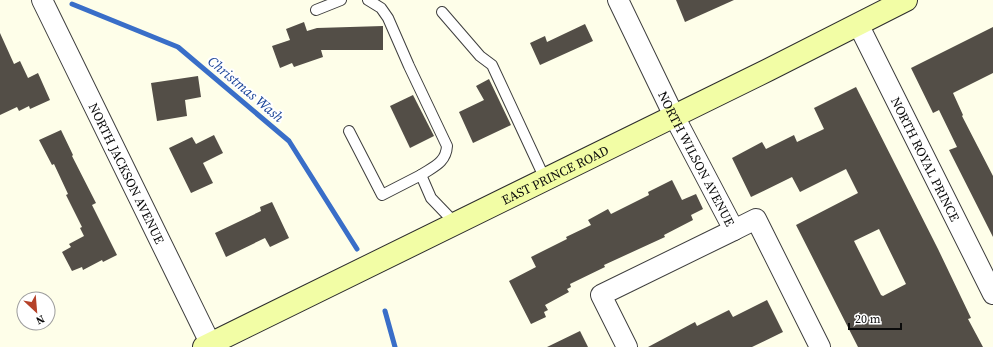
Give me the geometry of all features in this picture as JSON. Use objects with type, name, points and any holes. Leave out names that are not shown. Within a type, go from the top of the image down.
[{"type":"main road","name":"EAST PRINCE ROAD","points":[[209,346],[906,0]]},
{"type":"street","name":"NORTH JACKSON AVENUE","points":[[42,0],[209,346]]},
{"type":"street","name":"NORTH WILSON AVENUE","points":[[618,0],[674,116],[734,230],[756,219],[820,347]]},
{"type":"street","name":"NORTH ROYAL PRINCE","points":[[858,24],[993,294]]},
{"type":"street","points":[[627,347],[601,295],[734,230]]},
{"type":"lane","points":[[316,10],[341,0]]},
{"type":"lane","points":[[349,130],[382,195],[421,175],[441,162],[447,155],[447,146],[388,18],[381,8],[368,0]]},
{"type":"lane","points":[[442,12],[480,56],[492,65],[545,179]]},
{"type":"lane","points":[[421,175],[431,198],[455,223]]},
{"type":"building","points":[[676,0],[734,0],[685,22]]},
{"type":"building","points":[[304,22],[307,31],[317,28],[383,26],[383,50],[321,50],[323,57],[294,67],[292,63],[280,68],[272,46],[290,40],[286,29]]},
{"type":"building","points":[[585,24],[593,41],[540,65],[530,43],[545,36],[547,42]]},
{"type":"building","points":[[993,27],[993,73],[953,93],[963,115],[962,116],[993,176],[993,237],[949,150],[957,147],[939,110],[933,113],[911,68]]},
{"type":"building","points":[[0,33],[14,64],[20,61],[28,78],[38,73],[50,100],[30,109],[29,106],[19,111],[17,107],[0,115]]},
{"type":"building","points":[[198,76],[201,97],[185,100],[187,116],[157,121],[151,83]]},
{"type":"building","points":[[489,79],[511,125],[473,143],[459,112],[484,100],[476,86]]},
{"type":"building","points":[[856,87],[938,249],[971,318],[968,319],[983,347],[858,347],[796,225],[858,193],[846,169],[800,192],[792,177],[751,197],[732,158],[762,142],[766,149],[794,135],[797,142],[824,129],[814,108]],"holes":[[[879,229],[906,284],[883,296],[881,295],[854,241]]]},
{"type":"building","points":[[413,95],[434,136],[410,148],[390,106]]},
{"type":"building","points":[[61,130],[73,155],[72,156],[96,203],[92,205],[117,255],[103,262],[102,260],[83,270],[82,267],[72,271],[62,252],[71,247],[69,244],[84,236],[80,228],[82,227],[66,195],[68,194],[54,164],[52,165],[39,140]]},
{"type":"building","points":[[214,135],[223,153],[203,163],[213,183],[191,193],[169,148],[192,137],[196,144]]},
{"type":"building","points":[[672,180],[682,200],[696,194],[703,209],[691,215],[693,220],[664,235],[665,237],[604,265],[605,267],[570,284],[571,287],[567,289],[569,292],[545,305],[548,310],[544,312],[546,317],[531,324],[509,281],[536,267],[531,257],[591,225],[588,220],[608,209],[611,214],[649,195],[648,192]]},
{"type":"building","points":[[272,202],[289,238],[270,247],[265,238],[226,257],[215,233],[261,211],[260,207]]},
{"type":"building","points":[[767,300],[783,332],[752,347],[648,347],[695,322],[697,326],[729,310],[733,317]]},
{"type":"building","points":[[580,331],[588,347],[547,347]]},
{"type":"waterway","name":"Christmas Wash","points":[[72,4],[178,47],[289,141],[357,249]]},
{"type":"waterway","name":"Christmas Wash","points":[[385,311],[395,347]]}]
